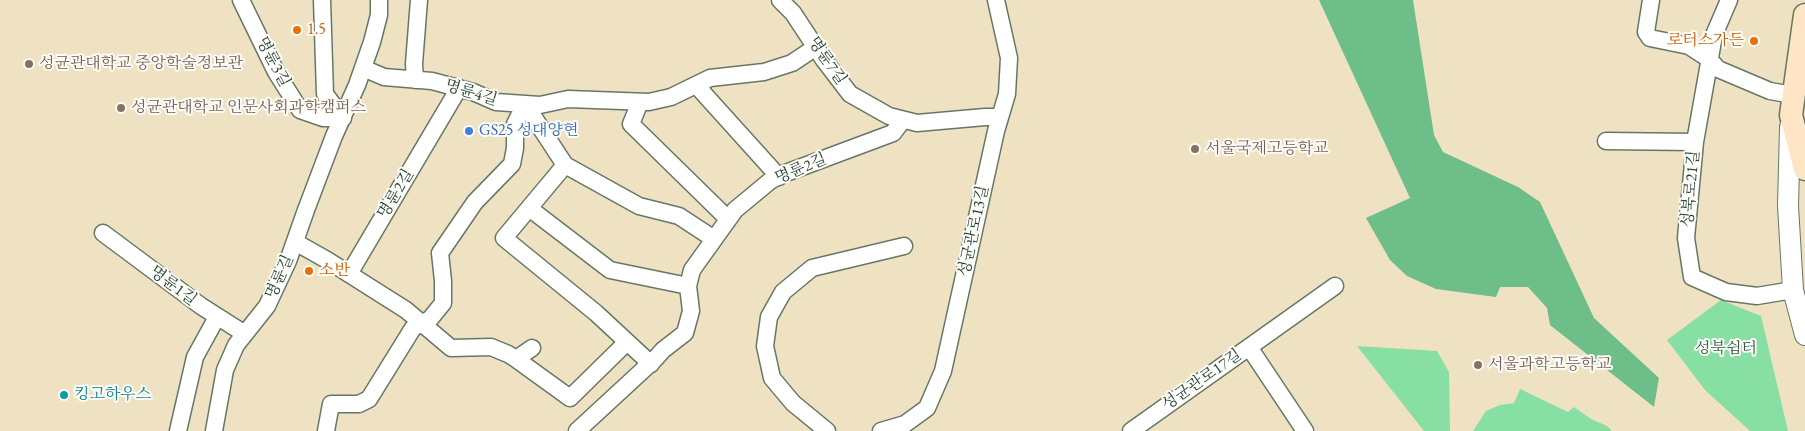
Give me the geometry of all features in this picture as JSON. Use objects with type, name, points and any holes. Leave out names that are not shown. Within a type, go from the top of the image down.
[{"type":"main road","points":[[1805,15],[1792,105],[1805,169]]},
{"type":"street","name":"명륜3길","points":[[241,0],[276,72],[300,110],[323,118],[343,118]]},
{"type":"street","points":[[322,0],[325,94],[343,118]]},
{"type":"street","name":"명륜길","points":[[214,431],[224,370],[236,345],[267,306],[288,261],[313,192],[363,68],[379,16],[379,0]]},
{"type":"street","points":[[415,80],[414,64],[419,0]]},
{"type":"street","name":"명륜7길","points":[[780,0],[793,12],[850,94],[888,116],[917,123],[1000,117]]},
{"type":"street","name":"성균관로13길","points":[[881,431],[905,424],[927,408],[943,371],[1000,117],[1007,94],[1010,58],[996,0]]},
{"type":"street","points":[[1651,0],[1646,32],[1650,38],[1689,46],[1709,58],[1718,69],[1749,84],[1770,91],[1792,105],[1788,206],[1794,290],[1805,335]]},
{"type":"street","name":"성북로21길","points":[[1729,0],[1714,35],[1695,142],[1686,238],[1692,277],[1726,292],[1757,296],[1794,290]]},
{"type":"street","name":"명륜4길","points":[[363,68],[384,77],[432,81],[473,92],[496,102],[540,105],[568,98],[649,102],[671,98],[710,78],[764,72],[792,62],[816,47]]},
{"type":"street","points":[[696,85],[779,177]]},
{"type":"street","name":"명륜2길","points":[[348,274],[458,88]]},
{"type":"street","points":[[640,102],[631,124],[728,219]]},
{"type":"street","points":[[524,104],[565,164],[639,206],[679,216],[714,239]]},
{"type":"street","points":[[326,431],[331,404],[360,404],[369,399],[413,328],[430,319],[443,303],[440,253],[475,202],[512,164],[515,148],[515,124],[524,104]]},
{"type":"street","name":"명륜2길","points":[[577,431],[651,364],[663,350],[685,333],[691,310],[688,286],[692,270],[735,210],[770,181],[893,133],[903,120]]},
{"type":"street","points":[[1606,141],[1695,142]]},
{"type":"street","points":[[565,164],[504,238],[596,314],[651,364]]},
{"type":"street","points":[[529,208],[610,270],[688,286]]},
{"type":"street","name":"명륜1길","points":[[103,233],[200,306],[245,334]]},
{"type":"street","points":[[295,242],[406,310],[451,348],[491,347],[508,354],[570,398],[627,342]]},
{"type":"street","points":[[827,431],[793,403],[772,378],[764,346],[769,317],[784,292],[812,268],[904,246]]},
{"type":"street","name":"성균관로17길","points":[[1130,431],[1335,286]]},
{"type":"street","points":[[178,431],[195,357],[217,317]]},
{"type":"street","name":"성균관로17길","points":[[1249,347],[1305,431]]},
{"type":"street","points":[[516,359],[532,348]]},
{"type":"green space","points":[[1319,0],[1413,0],[1434,135],[1443,152],[1518,187],[1540,202],[1594,318],[1659,378],[1654,407],[1550,325],[1547,308],[1528,287],[1500,287],[1496,297],[1436,289],[1407,276],[1390,260],[1366,218],[1410,198]]},
{"type":"green space","name":"성북쉼터","points":[[1721,300],[1761,316],[1788,431],[1750,431],[1705,390],[1667,340]]},
{"type":"green space","points":[[1357,346],[1437,351],[1449,372],[1450,431],[1424,431]]},
{"type":"green space","points":[[1520,389],[1568,412],[1574,407],[1591,419],[1607,426],[1612,431],[1473,431],[1486,411],[1500,405],[1514,403]]},
{"type":"place","name":"1.5","points":[[297,30]]},
{"type":"place","name":"로터스가든","points":[[1754,41]]},
{"type":"place","name":"성균관대학교 중앙학술정보관","points":[[29,64]]},
{"type":"place","name":"성균관대학교 인문사회과학캠퍼스","points":[[121,108]]},
{"type":"place","name":"GS25 성대양현","points":[[469,131]]},
{"type":"place","name":"서울국제고등학교","points":[[1195,149]]},
{"type":"place","name":"소반","points":[[309,271]]},
{"type":"place","name":"서울과학고등학교","points":[[1478,365]]},
{"type":"place","name":"킹고하우스","points":[[64,395]]}]
